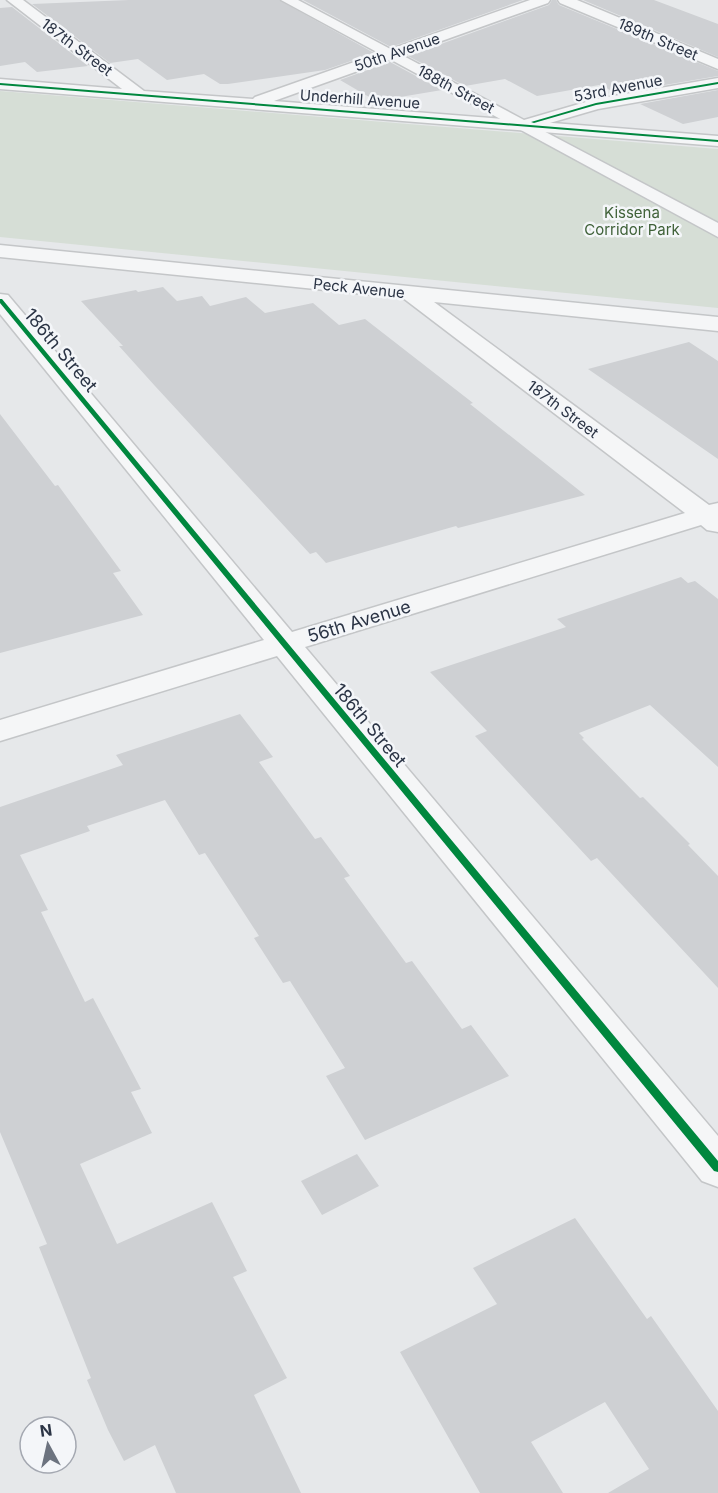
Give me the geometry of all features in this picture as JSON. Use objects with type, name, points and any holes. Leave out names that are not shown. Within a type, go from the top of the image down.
[{"type":"street","name":"187th Street","points":[[14,0],[140,95]]},
{"type":"street","name":"188th Street","points":[[288,0],[718,231]]},
{"type":"street","name":"50th Avenue","points":[[251,104],[543,0]]},
{"type":"street","name":"189th Street","points":[[565,0],[718,64]]},
{"type":"street","name":"53rd Avenue","points":[[524,125],[596,104],[718,83]]},
{"type":"street","name":"Underhill Avenue","points":[[0,84],[718,141]]},
{"type":"street","name":"Peck Avenue","points":[[0,251],[718,324]]},
{"type":"street","name":"187th Street","points":[[409,293],[714,517]]},
{"type":"street","name":"186th Street","points":[[0,300],[718,1168]]},
{"type":"street","name":"56th Avenue","points":[[0,730],[714,517]]},
{"type":"green space","name":"Kissena Corridor Park","points":[[0,91],[718,149],[718,308],[0,237]]},
{"type":"building","points":[[129,0],[279,0],[374,53],[325,70],[228,84],[220,84],[204,74],[167,80],[138,59],[110,63],[32,4]]},
{"type":"building","points":[[303,0],[523,0],[391,47]]},
{"type":"building","points":[[552,0],[556,0],[559,5],[718,71],[718,76],[617,93],[599,85],[537,96],[505,79],[465,86],[408,56],[549,5]]},
{"type":"building","points":[[583,0],[654,0],[718,24],[718,57]]},
{"type":"building","points":[[12,7],[88,66],[37,72],[25,62],[0,66],[0,8]]},
{"type":"building","points":[[390,62],[442,90],[376,101],[340,80]]},
{"type":"building","points":[[718,90],[718,117],[683,124],[640,104]]},
{"type":"building","points":[[163,287],[177,301],[202,296],[210,306],[246,297],[265,313],[313,303],[339,325],[365,319],[473,403],[470,404],[585,495],[458,528],[456,526],[326,563],[316,552],[310,554],[155,386],[119,346],[123,346],[81,301]]},
{"type":"building","points":[[689,342],[718,361],[718,459],[588,369]]},
{"type":"building","points":[[0,414],[55,486],[58,485],[121,571],[113,573],[143,615],[0,653]]},
{"type":"building","points":[[681,577],[688,583],[695,581],[718,599],[718,767],[650,705],[579,733],[584,738],[582,739],[640,798],[643,797],[690,844],[688,845],[718,876],[718,988],[597,858],[591,861],[475,736],[487,731],[430,672],[566,627],[557,619]]},
{"type":"building","points":[[240,714],[273,757],[259,762],[315,839],[321,837],[350,876],[344,878],[406,963],[412,961],[462,1029],[471,1025],[509,1076],[365,1140],[326,1076],[345,1068],[290,981],[283,983],[254,938],[259,936],[205,853],[199,855],[165,800],[87,826],[90,831],[20,855],[48,910],[41,912],[85,1002],[93,998],[141,1089],[131,1092],[152,1133],[80,1164],[117,1244],[212,1202],[247,1271],[233,1277],[287,1378],[254,1395],[301,1493],[176,1493],[155,1445],[124,1461],[108,1430],[87,1380],[91,1378],[39,1247],[47,1244],[0,1132],[0,807],[123,765],[116,755]]},
{"type":"building","points":[[357,1154],[379,1186],[322,1215],[301,1181]]},
{"type":"building","points":[[575,1218],[647,1319],[651,1316],[718,1411],[718,1493],[608,1493],[649,1469],[605,1402],[531,1442],[563,1493],[480,1493],[400,1352],[497,1304],[473,1268]]},
{"type":"cycle path","points":[[533,122],[596,104],[718,83]]},
{"type":"cycle path","points":[[0,84],[718,141]]},
{"type":"cycle path","points":[[0,300],[718,1168]]}]
